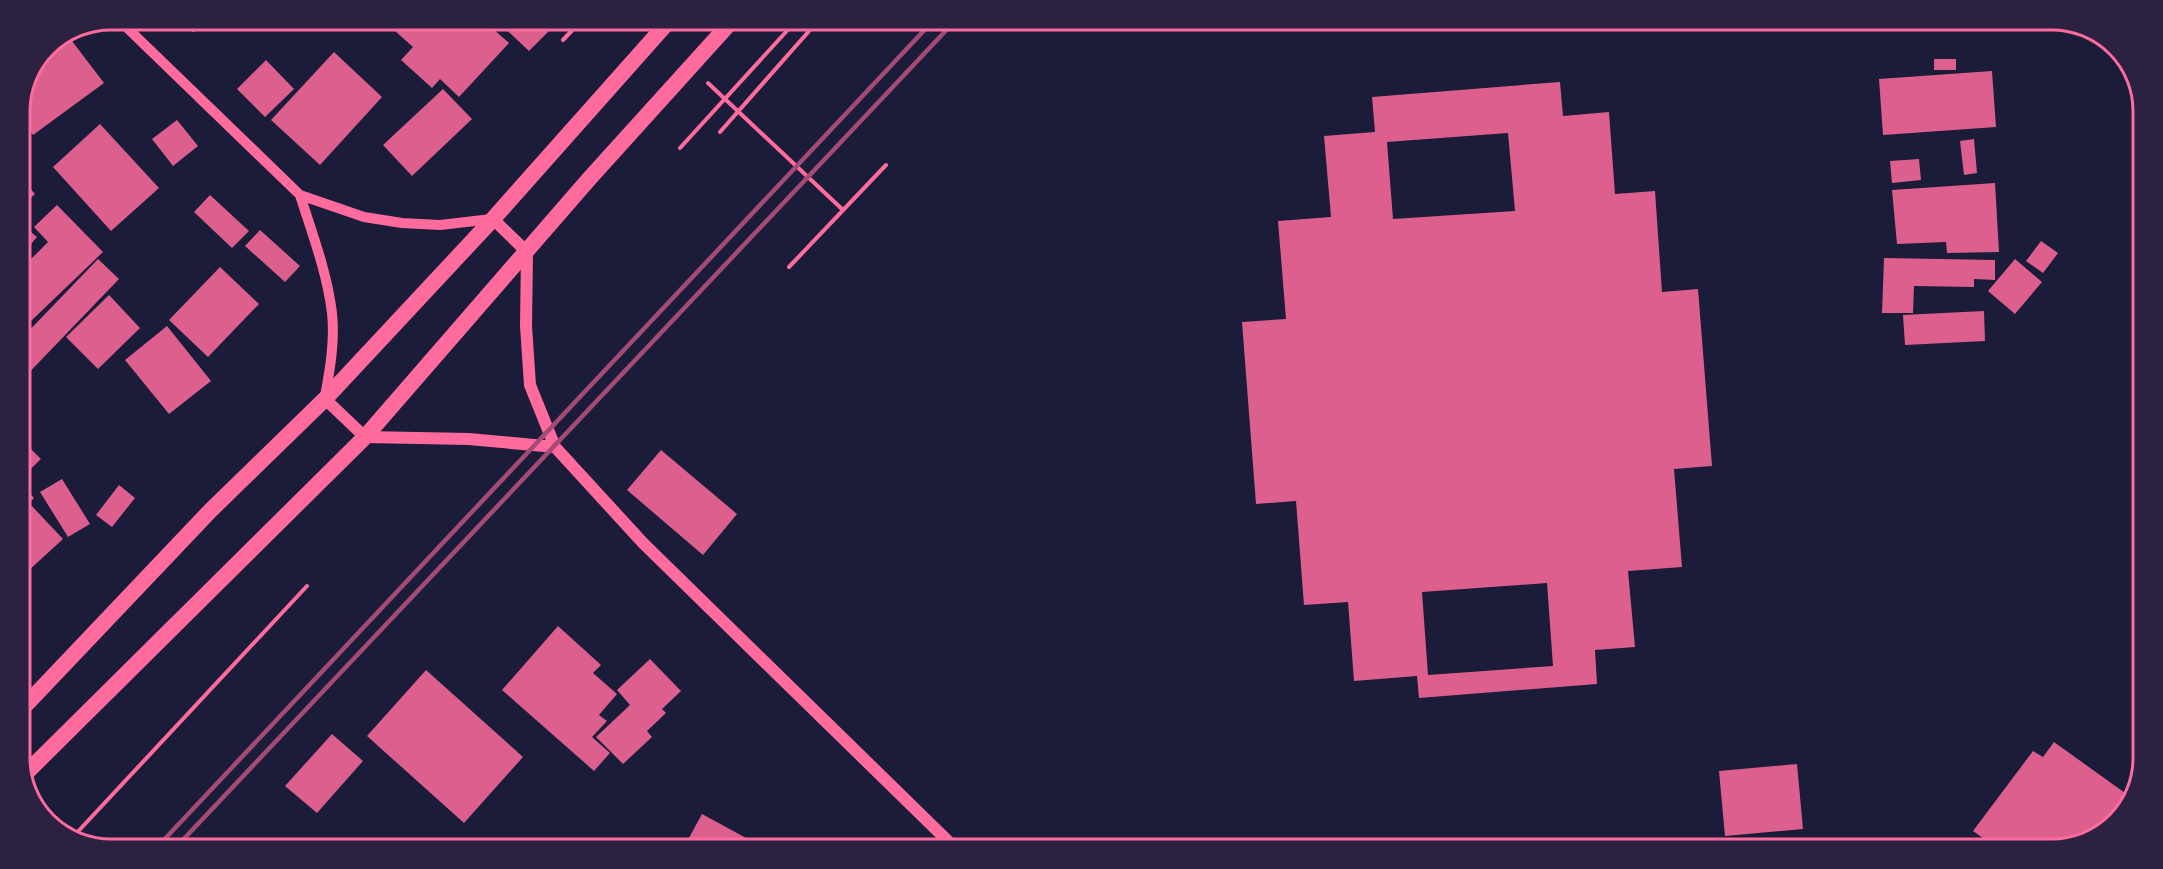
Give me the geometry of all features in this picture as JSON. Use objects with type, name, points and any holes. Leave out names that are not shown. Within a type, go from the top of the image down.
[{"type":"highway","points":[[30,700],[210,511],[325,399],[492,219],[661,30]]},
{"type":"highway","points":[[31,768],[365,437],[589,179],[724,30]]},
{"type":"main road","points":[[492,219],[527,252],[526,326],[530,385],[555,447],[643,543],[946,839]]},
{"type":"main road","points":[[325,399],[365,437],[469,439],[555,447]]},
{"type":"street","points":[[129,30],[300,195],[364,217],[402,224],[440,225],[492,219]]},
{"type":"street","points":[[300,195],[325,275],[332,314],[332,354],[325,399]]},
{"type":"path","points":[[563,40],[572,30]]},
{"type":"path","points":[[680,148],[788,30]]},
{"type":"path","points":[[720,132],[810,30]]},
{"type":"path","points":[[700,76],[843,210]]},
{"type":"path","points":[[789,267],[886,165]]},
{"type":"path","points":[[78,832],[307,586]]},
{"type":"building","points":[[394,30],[494,30],[509,43],[459,97],[440,79],[432,88],[401,60],[413,47]]},
{"type":"building","points":[[507,30],[550,30],[529,51]]},
{"type":"building","points":[[72,41],[104,83],[33,135],[30,131],[30,111],[36,80],[54,54]]},
{"type":"building","points":[[334,52],[382,97],[320,165],[271,120]]},
{"type":"building","points":[[1934,59],[1956,59],[1956,70],[1934,70]]},
{"type":"building","points":[[266,60],[294,89],[265,117],[237,89]]},
{"type":"building","points":[[1992,71],[1996,127],[1883,135],[1879,79]]},
{"type":"building","points":[[1560,82],[1563,116],[1609,112],[1615,194],[1655,191],[1662,292],[1698,289],[1712,466],[1674,469],[1682,567],[1628,571],[1635,647],[1595,650],[1597,684],[1419,698],[1417,676],[1354,681],[1348,602],[1304,605],[1296,501],[1256,504],[1242,322],[1286,319],[1278,221],[1331,217],[1324,136],[1375,132],[1372,97]],"holes":[[[1508,133],[1515,211],[1393,219],[1387,142]],[[1547,583],[1553,666],[1428,675],[1422,592]]]},
{"type":"building","points":[[443,89],[472,119],[412,176],[383,145]]},
{"type":"building","points":[[177,120],[198,146],[173,166],[152,139]]},
{"type":"building","points":[[100,124],[159,188],[111,231],[53,167]]},
{"type":"building","points":[[1974,139],[1977,173],[1964,175],[1960,141]]},
{"type":"building","points":[[1919,159],[1921,180],[1892,183],[1890,161]]},
{"type":"building","points":[[1995,183],[1999,252],[1947,253],[1946,242],[1897,244],[1892,190]]},
{"type":"building","points":[[30,188],[35,194],[30,199]]},
{"type":"building","points":[[210,195],[249,231],[232,248],[194,212]]},
{"type":"building","points":[[57,205],[103,252],[30,322],[30,260],[48,242],[34,227]]},
{"type":"building","points":[[260,230],[300,266],[285,282],[245,246]]},
{"type":"building","points":[[30,231],[37,237],[30,245]]},
{"type":"building","points":[[2041,241],[2058,253],[2043,273],[2026,261]]},
{"type":"building","points":[[1884,258],[1995,260],[1995,280],[1974,279],[1974,287],[1914,286],[1913,313],[1882,313]]},
{"type":"building","points":[[98,259],[119,279],[30,372],[30,330]]},
{"type":"building","points":[[2015,259],[2042,282],[2015,314],[1988,291]]},
{"type":"building","points":[[220,267],[259,304],[208,357],[169,320]]},
{"type":"building","points":[[109,295],[140,328],[98,369],[66,337]]},
{"type":"building","points":[[1984,311],[1985,341],[1905,345],[1903,315]]},
{"type":"building","points":[[167,326],[211,381],[169,414],[125,360]]},
{"type":"building","points":[[30,448],[41,459],[30,469]]},
{"type":"building","points":[[661,450],[737,514],[703,555],[627,490]]},
{"type":"building","points":[[62,479],[90,524],[68,537],[40,492]]},
{"type":"building","points":[[119,485],[135,498],[112,527],[96,515]]},
{"type":"building","points":[[30,504],[63,539],[30,569]]},
{"type":"building","points":[[558,626],[601,665],[593,673],[617,694],[599,715],[607,721],[592,737],[610,753],[594,771],[502,690]]},
{"type":"building","points":[[650,659],[681,691],[662,709],[666,713],[647,731],[652,737],[623,764],[596,737],[630,705],[617,690]]},
{"type":"building","points":[[426,670],[523,757],[464,823],[367,736]]},
{"type":"building","points":[[332,734],[363,761],[317,813],[285,786]]},
{"type":"building","points":[[2054,742],[2125,794],[2105,819],[2088,831],[2073,836],[2052,839],[1984,839],[1973,831],[2033,751],[2043,757]]},
{"type":"building","points":[[1797,764],[1803,829],[1725,836],[1719,771]]},
{"type":"building","points":[[702,814],[748,839],[688,839]]},
{"type":"railway","points":[[165,839],[924,30]]},
{"type":"railway","points":[[184,839],[946,30]]}]
